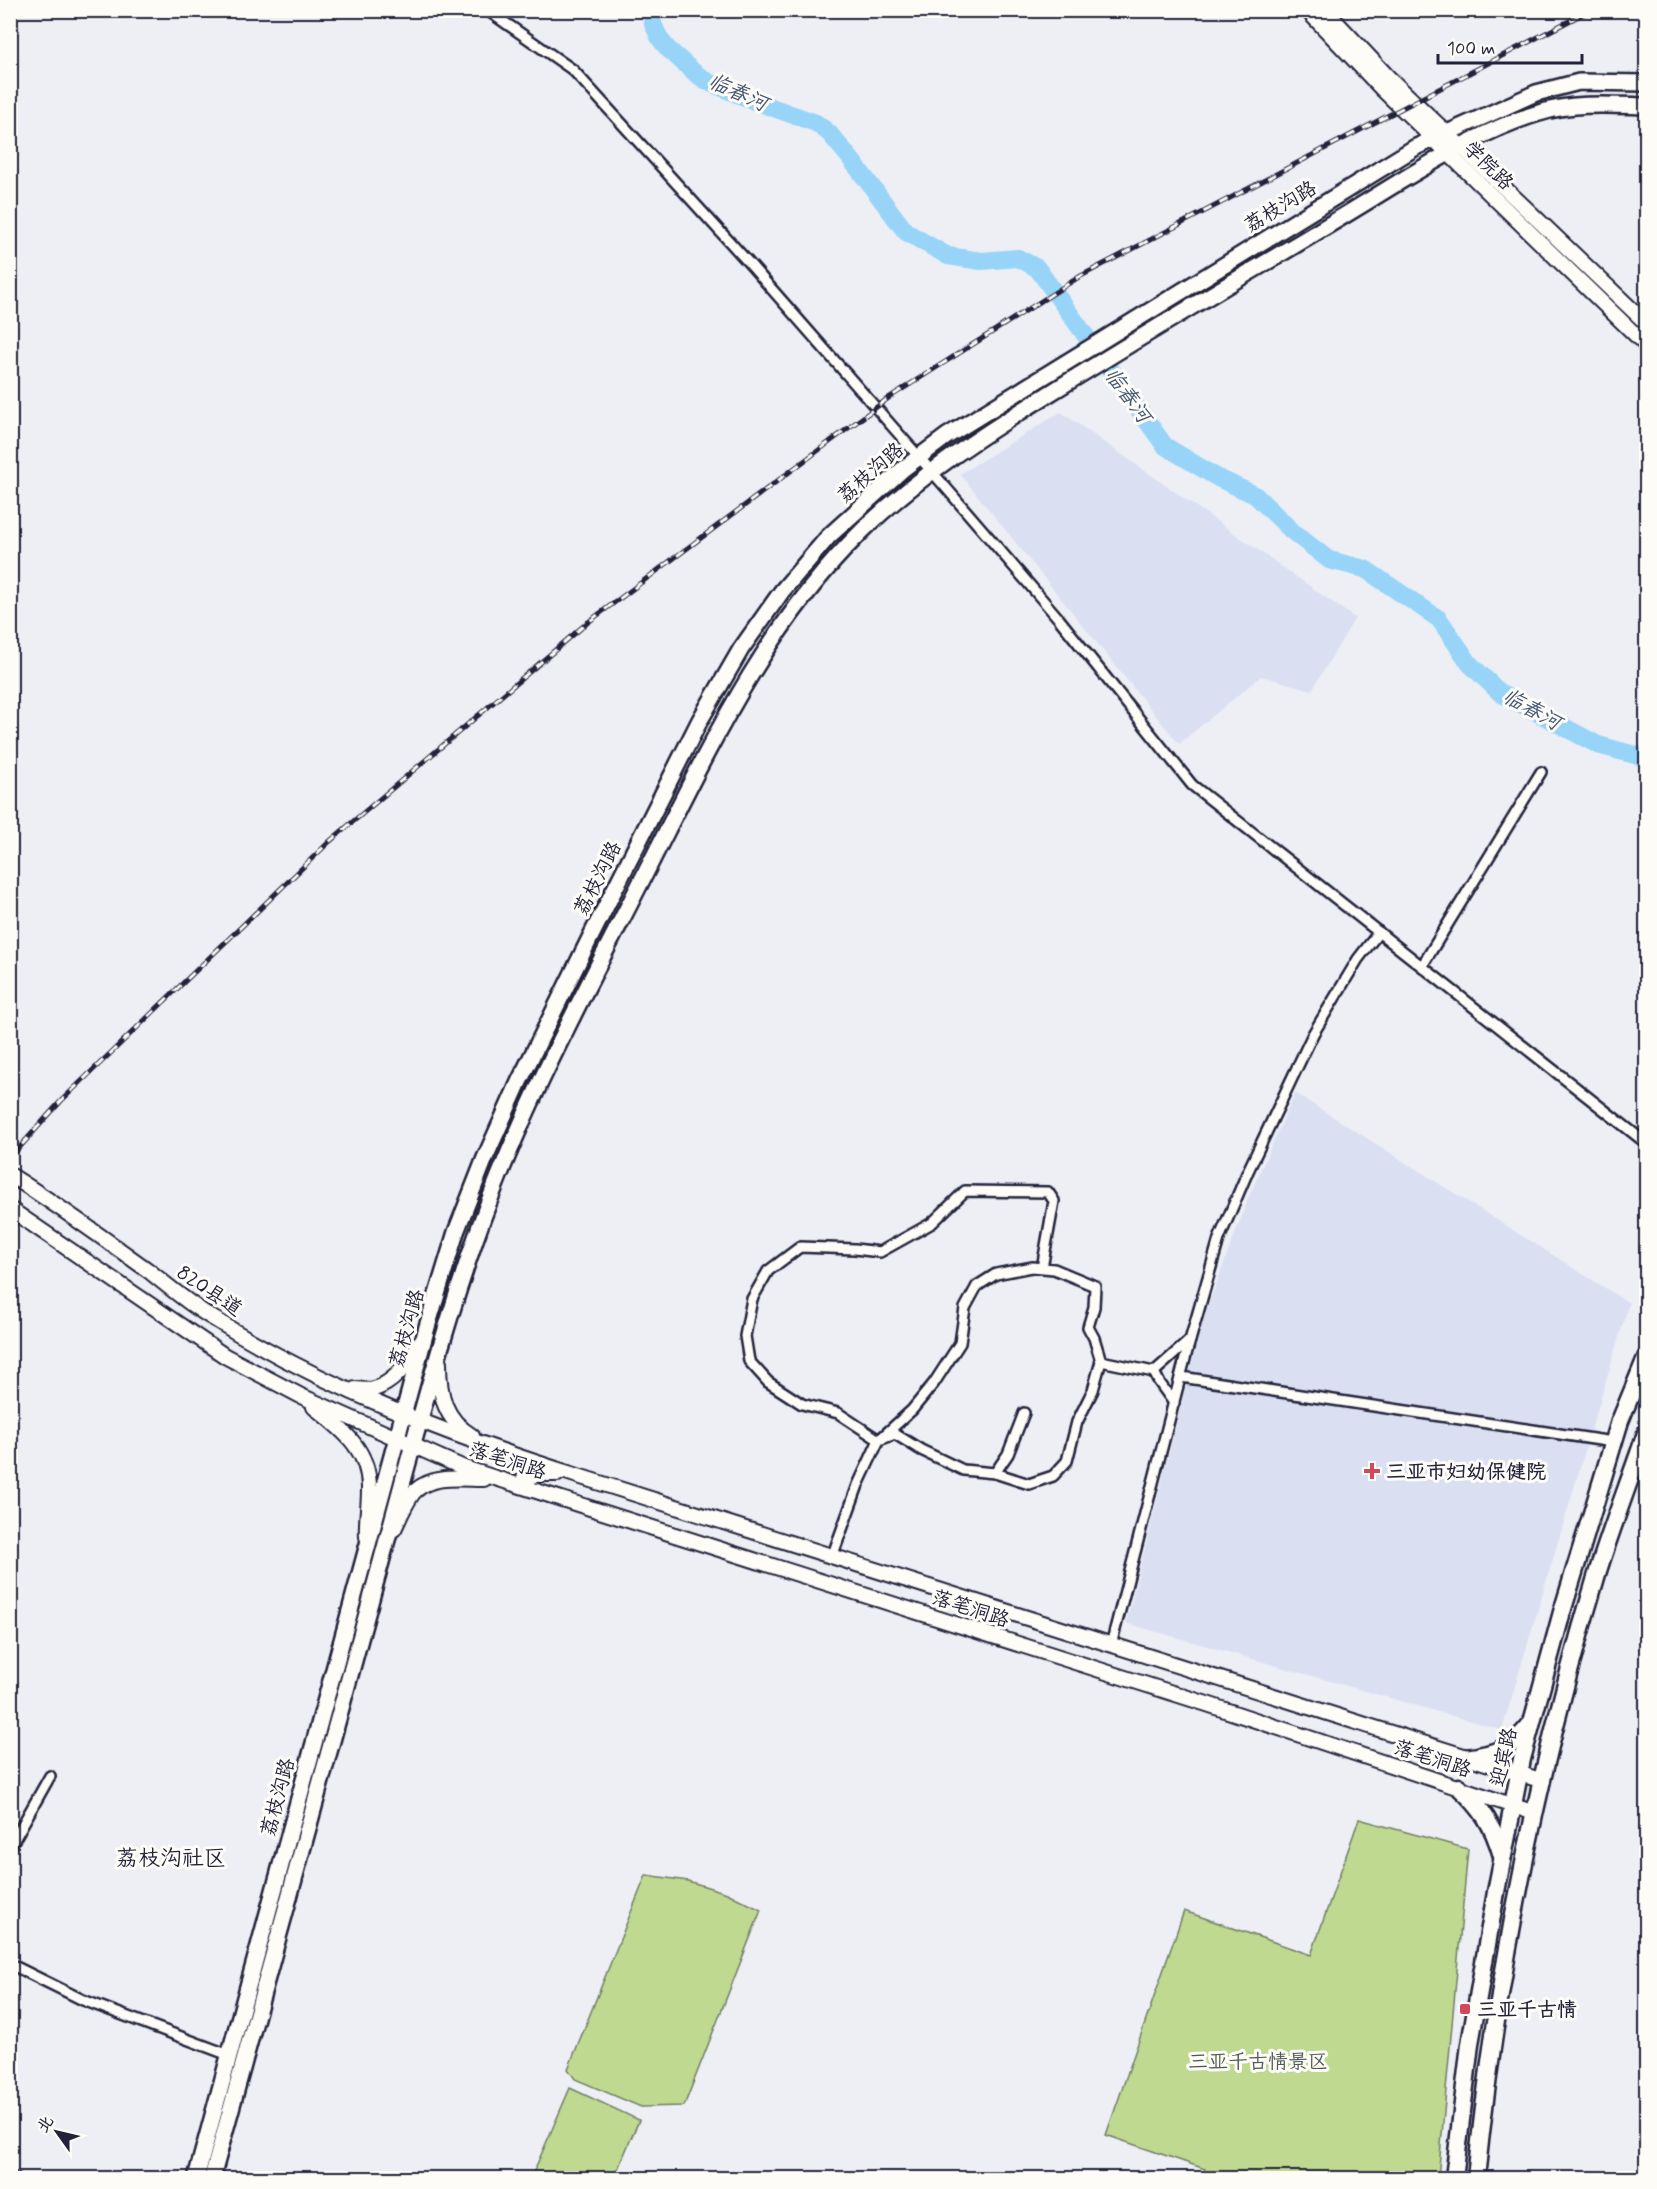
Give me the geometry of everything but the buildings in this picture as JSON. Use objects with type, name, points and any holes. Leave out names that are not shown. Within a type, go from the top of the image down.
[{"type":"highway","name":"迎宾路","points":[[1454,2178],[1470,2044],[1519,1773],[1562,1612],[1613,1442],[1647,1358]]},
{"type":"highway","points":[[1476,2178],[1489,2062],[1517,1892],[1535,1813],[1555,1728],[1597,1574],[1647,1432]]},
{"type":"highway","points":[[1466,1758],[1490,1755],[1505,1749],[1523,1734],[1532,1722]]},
{"type":"highway","points":[[1459,1787],[1475,1801],[1484,1813],[1497,1839],[1503,1859]]},
{"type":"main road","name":"学院路","points":[[1307,10],[1432,139],[1456,150],[1647,323]]},
{"type":"main road","name":"学院路","points":[[1325,10],[1389,78],[1447,133],[1456,150],[1647,345]]},
{"type":"main road","name":"荔枝沟路","points":[[196,2178],[396,1439],[456,1232],[490,1147],[591,936],[700,720],[741,649],[782,591],[829,536],[918,457],[946,436],[1432,139],[1536,93],[1579,82],[1647,83]]},
{"type":"main road","name":"荔枝沟路","points":[[212,2178],[420,1421],[475,1239],[508,1155],[598,966],[718,729],[758,660],[798,603],[863,529],[931,471],[1069,381],[1456,150],[1542,111],[1584,105],[1647,106]]},
{"type":"main road","name":"820县道","points":[[10,1175],[55,1203],[210,1317],[266,1349],[403,1414]]},
{"type":"main road","points":[[10,1209],[225,1356],[301,1396],[396,1439]]},
{"type":"main road","points":[[345,1388],[373,1390],[393,1380],[412,1358],[427,1327]]},
{"type":"main road","points":[[440,1355],[439,1386],[450,1417],[469,1435],[495,1448]]},
{"type":"main road","points":[[301,1396],[352,1441],[366,1462],[369,1488],[367,1546]]},
{"type":"main road","name":"落笔洞路","points":[[403,1414],[578,1476],[1466,1758],[1543,1780]]},
{"type":"main road","name":"落笔洞路","points":[[396,1439],[464,1468],[1207,1704],[1535,1813]]},
{"type":"main road","points":[[530,1488],[523,1483],[524,1478],[528,1476],[556,1474],[578,1476]]},
{"type":"main road","points":[[384,1550],[415,1491],[433,1481],[503,1480]]},
{"type":"street","points":[[487,10],[573,70],[748,262],[1059,619],[1192,785],[1647,1143]]},
{"type":"street","points":[[1422,966],[1541,772]]},
{"type":"street","points":[[1111,1645],[1190,1340],[1219,1239],[1248,1171],[1313,1034],[1358,959],[1379,932]]},
{"type":"street","points":[[879,1440],[838,1413],[802,1404],[768,1382],[749,1361],[745,1336],[752,1299],[768,1271],[800,1247],[880,1252],[932,1223],[965,1191],[1048,1192],[1054,1201],[1042,1268]]},
{"type":"street","points":[[832,1557],[858,1485],[879,1440],[912,1410],[934,1383],[960,1342],[965,1308],[977,1286],[996,1274],[1032,1266],[1054,1269],[1095,1286],[1094,1307],[1088,1327],[1101,1360],[1094,1390],[1077,1422],[1067,1461],[1053,1476],[1029,1484],[994,1473],[963,1470],[921,1450],[895,1434],[879,1440]]},
{"type":"street","points":[[1154,1372],[1190,1340]]},
{"type":"street","points":[[1101,1360],[1154,1372]]},
{"type":"street","points":[[1154,1372],[1174,1403]]},
{"type":"street","points":[[1181,1377],[1613,1442]]},
{"type":"street","points":[[994,1473],[1008,1454],[1024,1413]]},
{"type":"street","points":[[10,1847],[50,1776]]},
{"type":"street","points":[[10,1964],[83,2000],[229,2055]]},
{"type":"street","points":[[10,2176],[15,2178]]},
{"type":"shaded area","points":[[1061,412],[1355,618],[1312,690],[1261,676],[1179,744],[960,474]]},
{"type":"shaded area","name":"三亚市妇幼保健院","points":[[1295,1093],[1629,1303],[1502,1730],[1126,1623],[1203,1319],[1250,1194]]},
{"type":"green space","name":"三亚千古情景区","points":[[1359,1819],[1468,1849],[1438,2178],[1203,2178],[1205,2169],[1106,2135],[1184,1911],[1311,1955]]},
{"type":"green space","points":[[646,1875],[688,1881],[727,1893],[761,1910],[684,2106],[641,2107],[575,2079],[568,2069]]},
{"type":"green space","points":[[570,2088],[639,2120],[614,2178],[531,2178]]},
{"type":"waterway","name":"临春河","points":[[651,10],[653,24],[660,39],[668,49],[708,82],[816,123],[829,133],[906,232],[948,256],[981,261],[1018,258],[1037,268],[1165,446],[1218,478],[1255,495],[1293,532],[1329,560],[1365,569],[1439,619],[1470,664],[1500,693],[1598,745],[1646,758]]},
{"type":"railway","points":[[10,1158],[61,1101],[329,842],[587,623],[890,397],[1079,277],[1590,10]]},
{"type":"place","name":"三亚市妇幼保健院","points":[[1372,1471]]},
{"type":"place","name":"三亚千古情","points":[[1465,2009]]},
{"type":"district","name":"荔枝沟社区","points":[[171,1857]]}]
